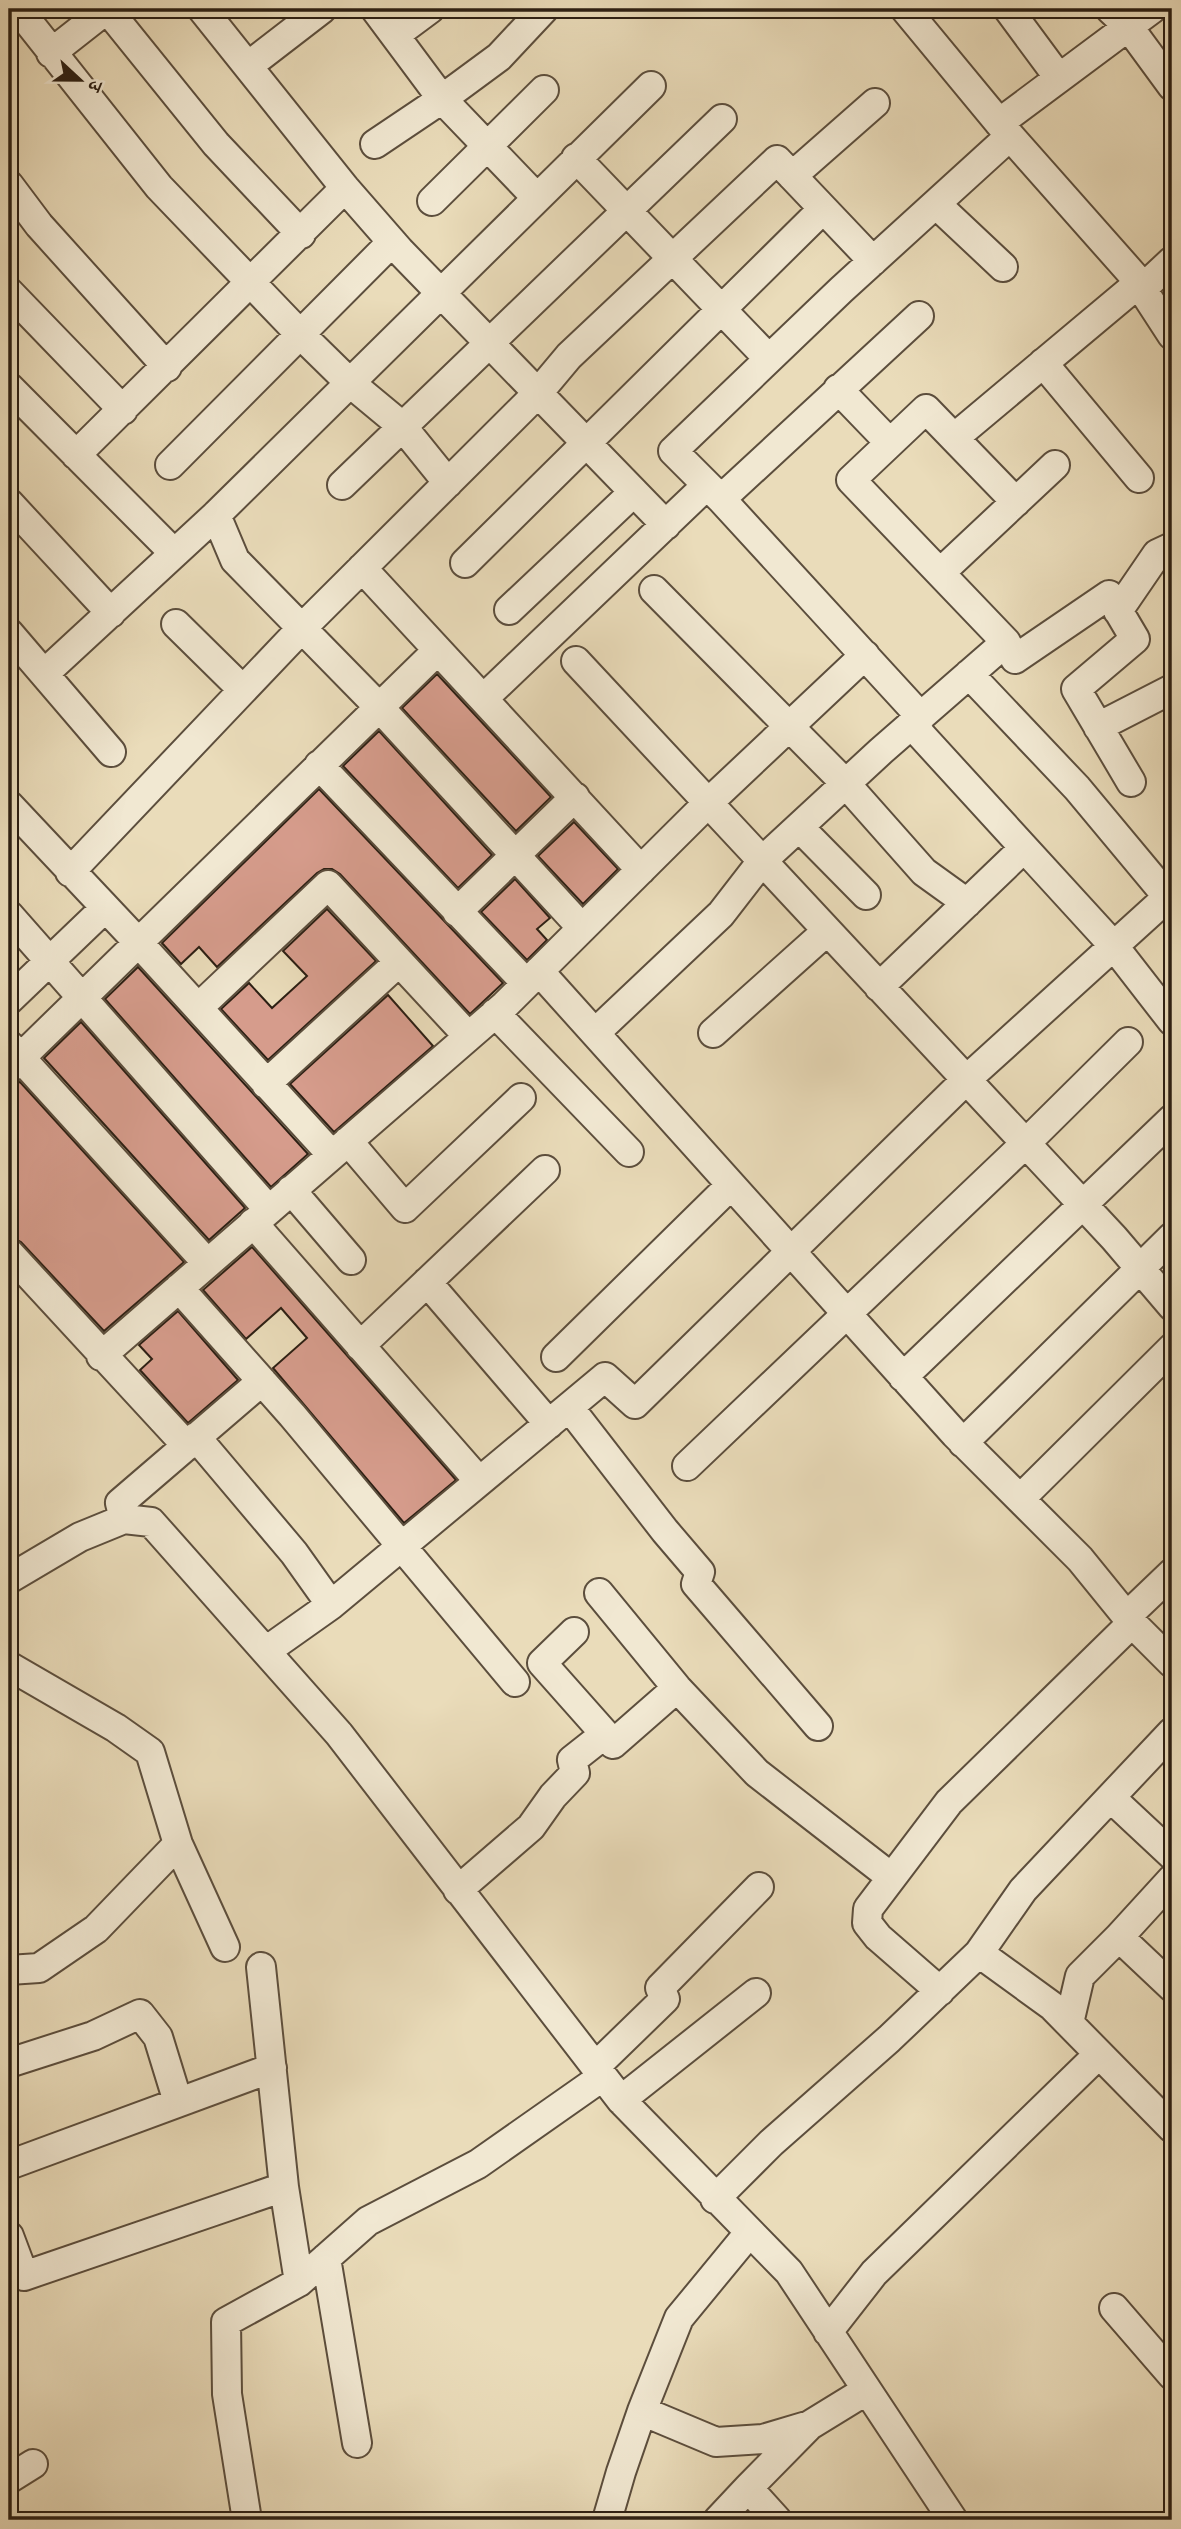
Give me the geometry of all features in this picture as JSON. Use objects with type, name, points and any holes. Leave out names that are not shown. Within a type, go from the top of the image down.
[{"type":"street","points":[[18,9],[159,187],[300,334],[349,382],[402,426],[448,483]]},
{"type":"street","points":[[51,53],[107,9],[216,144],[301,234]]},
{"type":"street","points":[[202,9],[345,188],[392,242],[666,525]]},
{"type":"street","points":[[375,9],[442,99],[536,197]]},
{"type":"street","points":[[395,35],[429,9]]},
{"type":"street","points":[[375,144],[499,57],[544,9]]},
{"type":"street","points":[[905,9],[1005,130],[1141,286],[1172,335]]},
{"type":"street","points":[[1008,9],[1059,78]]},
{"type":"street","points":[[1152,9],[1119,18],[1005,130],[936,204],[673,451],[865,656],[1024,848],[1113,945],[1172,1021]]},
{"type":"street","points":[[248,66],[304,14]]},
{"type":"street","points":[[1119,18],[1172,86]]},
{"type":"street","points":[[45,673],[216,515],[651,86]]},
{"type":"street","points":[[432,201],[544,90]]},
{"type":"street","points":[[792,176],[875,103]]},
{"type":"street","points":[[342,485],[722,118]]},
{"type":"street","points":[[576,158],[769,359]]},
{"type":"street","points":[[70,872],[302,628],[538,393],[569,356],[777,160],[873,261]]},
{"type":"street","points":[[9,185],[39,225],[167,367]]},
{"type":"street","points":[[76,455],[200,335],[345,188]]},
{"type":"street","points":[[936,204],[1003,267]]},
{"type":"street","points":[[465,562],[823,209]]},
{"type":"street","points":[[170,465],[392,242]]},
{"type":"street","points":[[954,438],[1043,363],[1172,261]]},
{"type":"street","points":[[9,292],[123,410]]},
{"type":"street","points":[[484,698],[666,525],[714,492],[838,389],[919,316]]},
{"type":"street","points":[[1043,363],[1139,478]]},
{"type":"street","points":[[9,387],[174,554]]},
{"type":"street","points":[[838,389],[890,443]]},
{"type":"street","points":[[1016,502],[926,409],[850,480],[1006,642],[1015,659],[1109,595],[1135,639],[1076,690],[1131,782]]},
{"type":"street","points":[[940,573],[1055,465]]},
{"type":"street","points":[[509,610],[634,492]]},
{"type":"street","points":[[9,503],[110,613]]},
{"type":"street","points":[[216,515],[235,560],[379,707],[582,928]]},
{"type":"street","points":[[1118,611],[1157,554],[1172,547]]},
{"type":"street","points":[[362,568],[641,870]]},
{"type":"street","points":[[654,590],[846,784],[924,872],[967,903]]},
{"type":"street","points":[[176,624],[243,690]]},
{"type":"street","points":[[9,633],[111,752]]},
{"type":"street","points":[[594,1033],[721,914],[762,861],[1006,642]]},
{"type":"street","points":[[207,1263],[12,1057],[82,995],[437,651]]},
{"type":"street","points":[[101,1356],[495,1013],[708,803],[865,656]]},
{"type":"street","points":[[576,661],[1026,1143],[1172,1306]]},
{"type":"street","points":[[266,1651],[331,1605],[606,1377],[635,1404],[966,1080],[1113,945],[1171,897],[1077,788],[969,674]]},
{"type":"street","points":[[1098,727],[1172,689]]},
{"type":"street","points":[[319,765],[457,912],[594,1033],[963,1443],[1080,1559],[1129,1619],[1172,1662]]},
{"type":"street","points":[[457,912],[575,797]]},
{"type":"street","points":[[9,804],[267,1084],[405,1208],[521,1098]]},
{"type":"street","points":[[799,827],[866,895]]},
{"type":"street","points":[[880,987],[1024,848]]},
{"type":"street","points":[[198,1009],[328,886],[468,1036]]},
{"type":"street","points":[[9,1000],[105,908]]},
{"type":"street","points":[[9,915],[82,995],[261,1216],[360,1346],[479,1482]]},
{"type":"street","points":[[713,1033],[827,931]]},
{"type":"street","points":[[267,1084],[399,962]]},
{"type":"street","points":[[495,1013],[629,1152]]},
{"type":"street","points":[[687,1466],[1026,1143],[1128,1042]]},
{"type":"street","points":[[903,1377],[1172,1119]]},
{"type":"street","points":[[360,1346],[545,1170]]},
{"type":"street","points":[[556,1357],[731,1185]]},
{"type":"street","points":[[291,1190],[351,1260]]},
{"type":"street","points":[[963,1443],[1172,1237]]},
{"type":"street","points":[[9,1253],[101,1356],[191,1442],[294,1553],[331,1605]]},
{"type":"street","points":[[427,1282],[559,1415],[665,1531],[700,1572],[696,1584],[818,1726]]},
{"type":"street","points":[[179,1288],[262,1381],[515,1682]]},
{"type":"street","points":[[1020,1499],[1172,1348]]},
{"type":"street","points":[[124,1519],[120,1503],[262,1381]]},
{"type":"street","points":[[9,1579],[80,1537],[124,1519],[151,1522],[339,1734],[621,2101],[789,2272],[953,2520]]},
{"type":"street","points":[[940,1991],[878,1937],[867,1923],[867,1909],[949,1802],[1172,1573]]},
{"type":"street","points":[[599,1592],[677,1689],[757,1773],[891,1877]]},
{"type":"street","points":[[574,1632],[542,1663],[613,1744],[677,1689]]},
{"type":"street","points":[[9,1666],[116,1728],[150,1752],[178,1844],[225,1947]]},
{"type":"street","points":[[715,2199],[771,2143],[890,2039],[979,1953],[1023,1890],[1172,1732]]},
{"type":"street","points":[[458,1890],[530,1827],[553,1796],[575,1773],[572,1760],[605,1734]]},
{"type":"street","points":[[1111,1798],[1172,1855]]},
{"type":"street","points":[[9,1970],[39,1968],[96,1929],[178,1844]]},
{"type":"street","points":[[1069,2023],[1080,1976],[1172,1879]]},
{"type":"street","points":[[247,2520],[227,2394],[226,2322],[299,2282],[368,2221],[478,2164],[599,2072],[666,1999],[660,1988],[759,1887]]},
{"type":"street","points":[[1119,1937],[1172,1987]]},
{"type":"street","points":[[979,1953],[1052,2006],[1172,2127]]},
{"type":"street","points":[[261,1967],[284,2187],[299,2282]]},
{"type":"street","points":[[621,2101],[756,1993]]},
{"type":"street","points":[[9,2063],[93,2036],[140,2014],[158,2037],[178,2102]]},
{"type":"street","points":[[828,2332],[874,2273],[1099,2054]]},
{"type":"street","points":[[9,2165],[272,2068]]},
{"type":"street","points":[[9,2236],[16,2278],[284,2187]]},
{"type":"street","points":[[607,2520],[642,2411],[680,2318],[750,2233]]},
{"type":"street","points":[[326,2258],[357,2443]]},
{"type":"street","points":[[1114,2308],[1172,2375]]},
{"type":"street","points":[[718,2520],[810,2425],[867,2390]]},
{"type":"street","points":[[642,2411],[716,2442],[763,2439],[810,2425]]},
{"type":"street","points":[[9,2479],[33,2464]]},
{"type":"street","points":[[748,2488],[777,2520]]},
{"type":"building","points":[[437,674],[551,797],[516,831],[402,708]]},
{"type":"building","points":[[379,731],[492,855],[458,888],[343,766]]},
{"type":"building","points":[[319,789],[503,983],[470,1014],[340,874],[332,869],[317,873],[217,967],[199,947],[181,964],[162,943]]},
{"type":"building","points":[[574,822],[618,869],[583,904],[538,856]]},
{"type":"building","points":[[515,879],[550,918],[537,929],[547,940],[527,960],[481,912]]},
{"type":"building","points":[[327,909],[376,961],[268,1060],[221,1009],[249,983],[272,1008],[307,976],[283,951]]},
{"type":"building","points":[[138,967],[308,1154],[271,1187],[105,999]]},
{"type":"building","points":[[388,995],[433,1046],[334,1132],[290,1084]]},
{"type":"building","points":[[81,1022],[245,1208],[209,1240],[44,1058]]},
{"type":"building","points":[[20,1082],[184,1262],[104,1331],[21,1242],[9,1236],[9,1086]]},
{"type":"building","points":[[252,1247],[456,1480],[404,1523],[273,1368],[307,1338],[281,1308],[246,1339],[203,1290]]},
{"type":"building","points":[[178,1311],[238,1380],[188,1423],[140,1370],[152,1359],[139,1345]]}]
